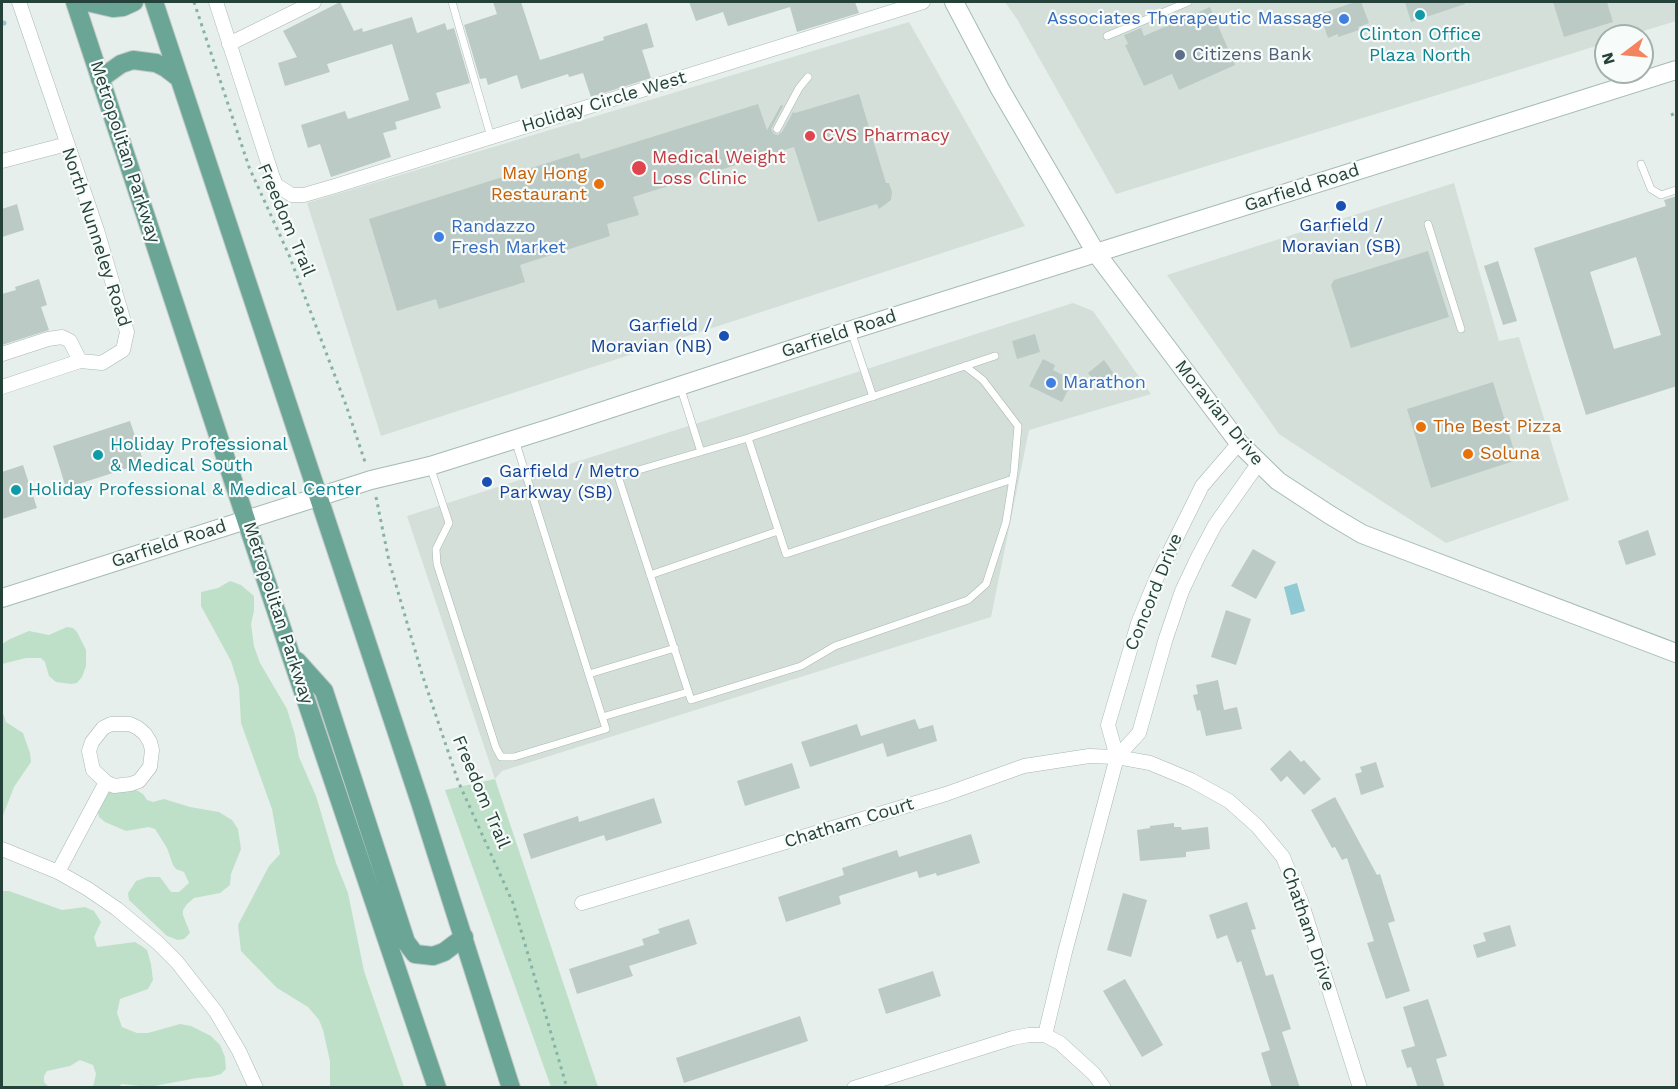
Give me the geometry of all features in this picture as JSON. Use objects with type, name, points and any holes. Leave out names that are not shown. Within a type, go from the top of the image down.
[{"type":"main road","name":"Metropolitan Parkway","points":[[75,2],[291,656],[437,1088]]},
{"type":"main road","points":[[87,2],[113,8],[134,2]]},
{"type":"main road","points":[[154,2],[464,937],[511,1088]]},
{"type":"main road","name":"Moravian Drive","points":[[954,2],[1000,89],[1096,253],[1239,443],[1258,464],[1301,497],[1362,534],[1677,653]]},
{"type":"main road","points":[[100,79],[121,64],[134,60],[156,63],[179,78]]},
{"type":"main road","name":"Garfield Road","points":[[2,598],[370,480],[430,466],[514,440],[851,330],[1677,70]]},
{"type":"main road","points":[[291,656],[324,691],[406,942],[414,954],[433,956],[444,952],[464,937]]},
{"type":"street","name":"North Nunneley Road","points":[[2,387],[80,361],[102,363],[123,350],[128,332],[97,230],[19,2]]},
{"type":"street","points":[[216,2],[229,45],[314,2]]},
{"type":"street","name":"Holiday Circle West","points":[[229,45],[276,185],[292,195],[304,195],[923,2]]},
{"type":"street","points":[[2,161],[66,144]]},
{"type":"street","points":[[2,354],[48,339],[62,337],[70,340],[80,361]]},
{"type":"street","name":"Concord Drive","points":[[1118,757],[1108,725],[1138,623],[1157,577],[1202,486],[1239,443]]},
{"type":"street","name":"Concord Drive","points":[[1046,1035],[1065,952],[1118,757],[1139,733],[1166,638],[1182,591],[1197,557],[1215,525],[1258,464]]},
{"type":"street","points":[[111,724],[130,724],[138,728],[150,742],[152,750],[150,767],[139,781],[131,784],[114,786],[106,782],[93,770],[89,751],[92,742],[103,728],[111,724]]},
{"type":"street","name":"Chatham Court","points":[[582,903],[946,794],[1024,766],[1089,756],[1118,757]]},
{"type":"street","name":"Chatham Drive","points":[[1118,757],[1160,767],[1191,780],[1229,801],[1257,826],[1284,856],[1301,901],[1360,1088]]},
{"type":"street","points":[[58,872],[106,782]]},
{"type":"street","points":[[2,849],[58,872],[88,889],[117,909],[158,943],[216,1012],[239,1051],[256,1088]]},
{"type":"street","points":[[855,1088],[1013,1038],[1046,1035],[1075,1055],[1104,1088]]},
{"type":"lane","points":[[452,2],[492,137]]},
{"type":"lane","points":[[1107,36],[1188,2]]},
{"type":"lane","points":[[777,129],[799,88],[808,77]]},
{"type":"lane","points":[[1641,164],[1651,189],[1661,195],[1677,190]]},
{"type":"lane","points":[[1428,224],[1461,328]]},
{"type":"lane","points":[[851,330],[873,397]]},
{"type":"lane","points":[[965,366],[983,380],[1018,426],[1006,522],[986,584],[968,600],[835,646],[801,666],[691,700],[618,476],[748,438],[995,356]]},
{"type":"lane","points":[[680,386],[701,452]]},
{"type":"lane","points":[[748,438],[786,554],[1013,479]]},
{"type":"lane","points":[[430,466],[449,523],[436,549],[437,564],[501,758],[514,757],[606,729],[514,440]]},
{"type":"lane","points":[[650,576],[778,531]]},
{"type":"lane","points":[[588,674],[675,648]]},
{"type":"lane","points":[[602,717],[688,692]]},
{"type":"path","name":"Freedom Trail","points":[[194,2],[249,167],[289,255],[360,447]]},
{"type":"path","points":[[1671,115],[1677,113]]},
{"type":"path","name":"Freedom Trail","points":[[378,505],[392,569],[422,674],[458,781],[513,903],[567,1088]]},
{"type":"shaded area","points":[[1005,2],[1676,2],[1676,21],[1654,28],[1654,24],[1594,24],[1594,47],[1116,194],[1017,19]]},
{"type":"shaded area","points":[[909,22],[1025,226],[381,436],[307,203]]},
{"type":"shaded area","points":[[1454,183],[1499,341],[1519,337],[1569,500],[1446,543],[1279,434],[1167,275]]},
{"type":"shaded area","points":[[1073,303],[1093,311],[1151,394],[1029,430],[991,617],[502,771],[495,779],[407,516]]},
{"type":"green space","points":[[230,581],[241,585],[254,596],[251,624],[254,646],[260,663],[287,709],[299,757],[316,796],[336,863],[348,893],[364,971],[404,1087],[330,1087],[330,1061],[319,1020],[308,1007],[277,988],[241,951],[238,925],[269,866],[280,854],[272,809],[241,723],[239,687],[231,661],[201,606],[201,592],[218,588]]},
{"type":"green space","points":[[67,627],[77,632],[86,650],[86,666],[77,683],[56,682],[49,676],[45,662],[41,658],[26,658],[2,664],[2,644],[10,639],[29,631],[49,635]]},
{"type":"green space","points":[[2,710],[6,722],[23,733],[31,762],[14,787],[2,818]]},
{"type":"green space","points":[[495,779],[598,1087],[551,1087],[445,790]]},
{"type":"green space","points":[[113,790],[136,790],[147,800],[153,802],[164,799],[190,807],[219,812],[232,820],[238,829],[241,849],[231,874],[230,885],[220,893],[194,898],[187,904],[183,915],[190,933],[184,939],[178,940],[167,936],[129,900],[128,893],[136,881],[147,877],[160,877],[171,892],[179,892],[189,883],[184,872],[173,865],[167,848],[155,829],[149,827],[126,831],[99,817],[97,808],[107,793]]},
{"type":"green space","points":[[2,891],[9,891],[62,910],[85,907],[94,911],[101,922],[94,937],[97,947],[135,942],[147,950],[153,980],[148,989],[120,999],[117,1013],[122,1027],[137,1033],[148,1033],[180,1024],[191,1026],[211,1036],[220,1045],[225,1057],[226,1069],[221,1074],[210,1077],[149,1087],[122,1084],[118,1087],[93,1087],[96,1074],[93,1065],[80,1060],[70,1066],[47,1071],[44,1082],[49,1087],[2,1087]]},
{"type":"water","points":[[1297,583],[1305,611],[1291,615],[1284,587]]},
{"type":"building","points":[[340,2],[354,31],[362,28],[363,32],[412,17],[417,33],[445,23],[447,30],[454,28],[470,83],[436,93],[441,108],[395,122],[397,129],[383,133],[391,157],[331,177],[320,144],[308,148],[301,125],[345,111],[348,119],[409,100],[392,44],[327,64],[330,72],[285,86],[278,63],[297,57],[283,31]]},
{"type":"building","points":[[493,2],[521,2],[540,60],[604,40],[603,37],[647,23],[654,47],[642,50],[651,78],[591,97],[583,73],[569,77],[568,74],[521,89],[517,75],[488,85],[486,78],[480,79],[464,25],[497,14]]},
{"type":"building","points":[[689,2],[855,2],[859,13],[797,32],[790,7],[728,26],[723,12],[696,21]]},
{"type":"building","name":"Associates Therapeutic Massage","points":[[1361,2],[1369,23],[1358,27],[1359,30],[1328,38],[1320,14]]},
{"type":"building","name":"Clinton Office Plaza North","points":[[1405,2],[1465,2],[1465,4],[1411,22]]},
{"type":"building","points":[[1553,2],[1607,2],[1613,22],[1594,24],[1594,28],[1564,37]]},
{"type":"building","name":"Citizens Bank","points":[[1210,7],[1235,65],[1179,90],[1172,74],[1144,86],[1125,45],[1128,44],[1124,35],[1141,28],[1144,36]]},
{"type":"building","points":[[859,94],[886,183],[889,183],[892,192],[891,200],[879,209],[877,204],[818,222],[794,147],[633,197],[639,215],[607,224],[610,236],[520,265],[525,282],[439,309],[436,299],[397,311],[369,219],[579,153],[581,159],[758,104],[767,130],[781,105],[783,106],[771,129],[774,134],[778,135],[793,112]]},
{"type":"building","points":[[1677,196],[1677,386],[1586,415],[1534,248],[1666,206],[1664,200]],"holes":[[[1636,257],[1661,335],[1614,349],[1590,272]]]},
{"type":"building","points":[[17,204],[24,230],[2,237],[2,209]]},
{"type":"building","points":[[1428,251],[1449,317],[1351,348],[1331,285],[1334,280]]},
{"type":"building","points":[[1498,261],[1517,321],[1503,325],[1484,266]]},
{"type":"building","points":[[39,279],[47,305],[41,307],[49,330],[2,345],[2,294]]},
{"type":"building","points":[[1035,334],[1040,352],[1017,359],[1012,341]]},
{"type":"building","name":"Marathon","points":[[1043,359],[1055,365],[1053,370],[1073,380],[1062,402],[1029,386]]},
{"type":"building","points":[[1104,360],[1117,378],[1102,390],[1088,373]]},
{"type":"building","points":[[1493,382],[1517,460],[1431,488],[1407,409]]},
{"type":"building","name":"Holiday Professional & Medical South","points":[[130,421],[144,463],[66,488],[53,446]]},
{"type":"building","name":"Holiday Professional & Medical Center","points":[[23,465],[37,508],[2,519],[2,472]]},
{"type":"building","points":[[1648,530],[1656,555],[1626,565],[1618,541]]},
{"type":"building","points":[[1253,549],[1276,562],[1256,599],[1231,586]]},
{"type":"building","points":[[1226,610],[1251,619],[1236,665],[1211,657]]},
{"type":"building","points":[[1218,680],[1224,710],[1237,707],[1242,729],[1206,736],[1200,710],[1197,711],[1193,695],[1198,694],[1196,685]]},
{"type":"building","points":[[915,719],[919,729],[933,725],[937,741],[887,757],[883,743],[810,767],[801,742],[857,724],[861,736]]},
{"type":"building","points":[[1290,750],[1301,762],[1304,760],[1321,779],[1304,795],[1287,776],[1281,782],[1270,769]]},
{"type":"building","points":[[1376,762],[1384,787],[1361,795],[1355,774],[1362,772],[1360,767]]},
{"type":"building","points":[[792,763],[800,788],[745,806],[737,781]]},
{"type":"building","points":[[1335,797],[1377,875],[1380,874],[1395,921],[1388,923],[1410,991],[1386,999],[1367,943],[1374,941],[1347,858],[1342,860],[1335,847],[1332,848],[1311,810]]},
{"type":"building","points":[[654,798],[662,823],[606,841],[604,835],[531,859],[523,834],[578,816],[579,822]]},
{"type":"building","points":[[1174,823],[1174,827],[1181,827],[1182,830],[1208,827],[1210,849],[1186,852],[1186,857],[1140,861],[1137,830]]},
{"type":"building","points":[[971,834],[980,863],[937,876],[936,873],[919,878],[917,871],[839,896],[841,904],[786,922],[778,897],[844,875],[842,868],[897,850],[899,857]]},
{"type":"building","points":[[1123,893],[1147,900],[1131,957],[1107,950]]},
{"type":"building","points":[[1247,902],[1256,929],[1251,930],[1266,976],[1273,974],[1291,1029],[1282,1032],[1300,1088],[1272,1088],[1261,1053],[1270,1050],[1241,961],[1237,963],[1227,935],[1217,939],[1209,915]]},
{"type":"building","points":[[689,919],[697,944],[629,966],[633,976],[577,994],[569,969],[644,945],[642,939],[660,933],[658,929]]},
{"type":"building","points":[[1510,925],[1516,946],[1477,958],[1473,945],[1486,941],[1483,933]]},
{"type":"building","points":[[933,971],[941,996],[886,1014],[878,989]]},
{"type":"building","points":[[1125,979],[1163,1045],[1142,1057],[1103,991]]},
{"type":"building","points":[[1428,999],[1447,1056],[1436,1059],[1445,1088],[1418,1088],[1411,1067],[1407,1068],[1401,1050],[1415,1046],[1403,1007]]},
{"type":"building","points":[[800,1016],[808,1041],[684,1083],[676,1058]]},
{"type":"place","name":"Clinton Office Plaza North","points":[[1420,15]]},
{"type":"place","name":"Associates Therapeutic Massage","points":[[1344,19]]},
{"type":"place","name":"Citizens Bank","points":[[1180,55]]},
{"type":"place","name":"CVS Pharmacy","points":[[810,136]]},
{"type":"place","name":"Medical Weight Loss Clinic","points":[[639,168]]},
{"type":"place","name":"May Hong Restaurant","points":[[599,184]]},
{"type":"place","name":"Garfield / Moravian (SB)","points":[[1341,206]]},
{"type":"place","name":"Randazzo Fresh Market","points":[[439,237]]},
{"type":"place","name":"Garfield / Moravian (NB)","points":[[724,336]]},
{"type":"place","name":"Marathon","points":[[1051,383]]},
{"type":"place","name":"The Best Pizza","points":[[1421,427]]},
{"type":"place","name":"Soluna","points":[[1468,454]]},
{"type":"place","name":"Holiday Professional & Medical South","points":[[98,455]]},
{"type":"place","name":"Garfield / Metro Parkway (SB)","points":[[487,482]]},
{"type":"place","name":"Holiday Professional & Medical Center","points":[[16,490]]}]
